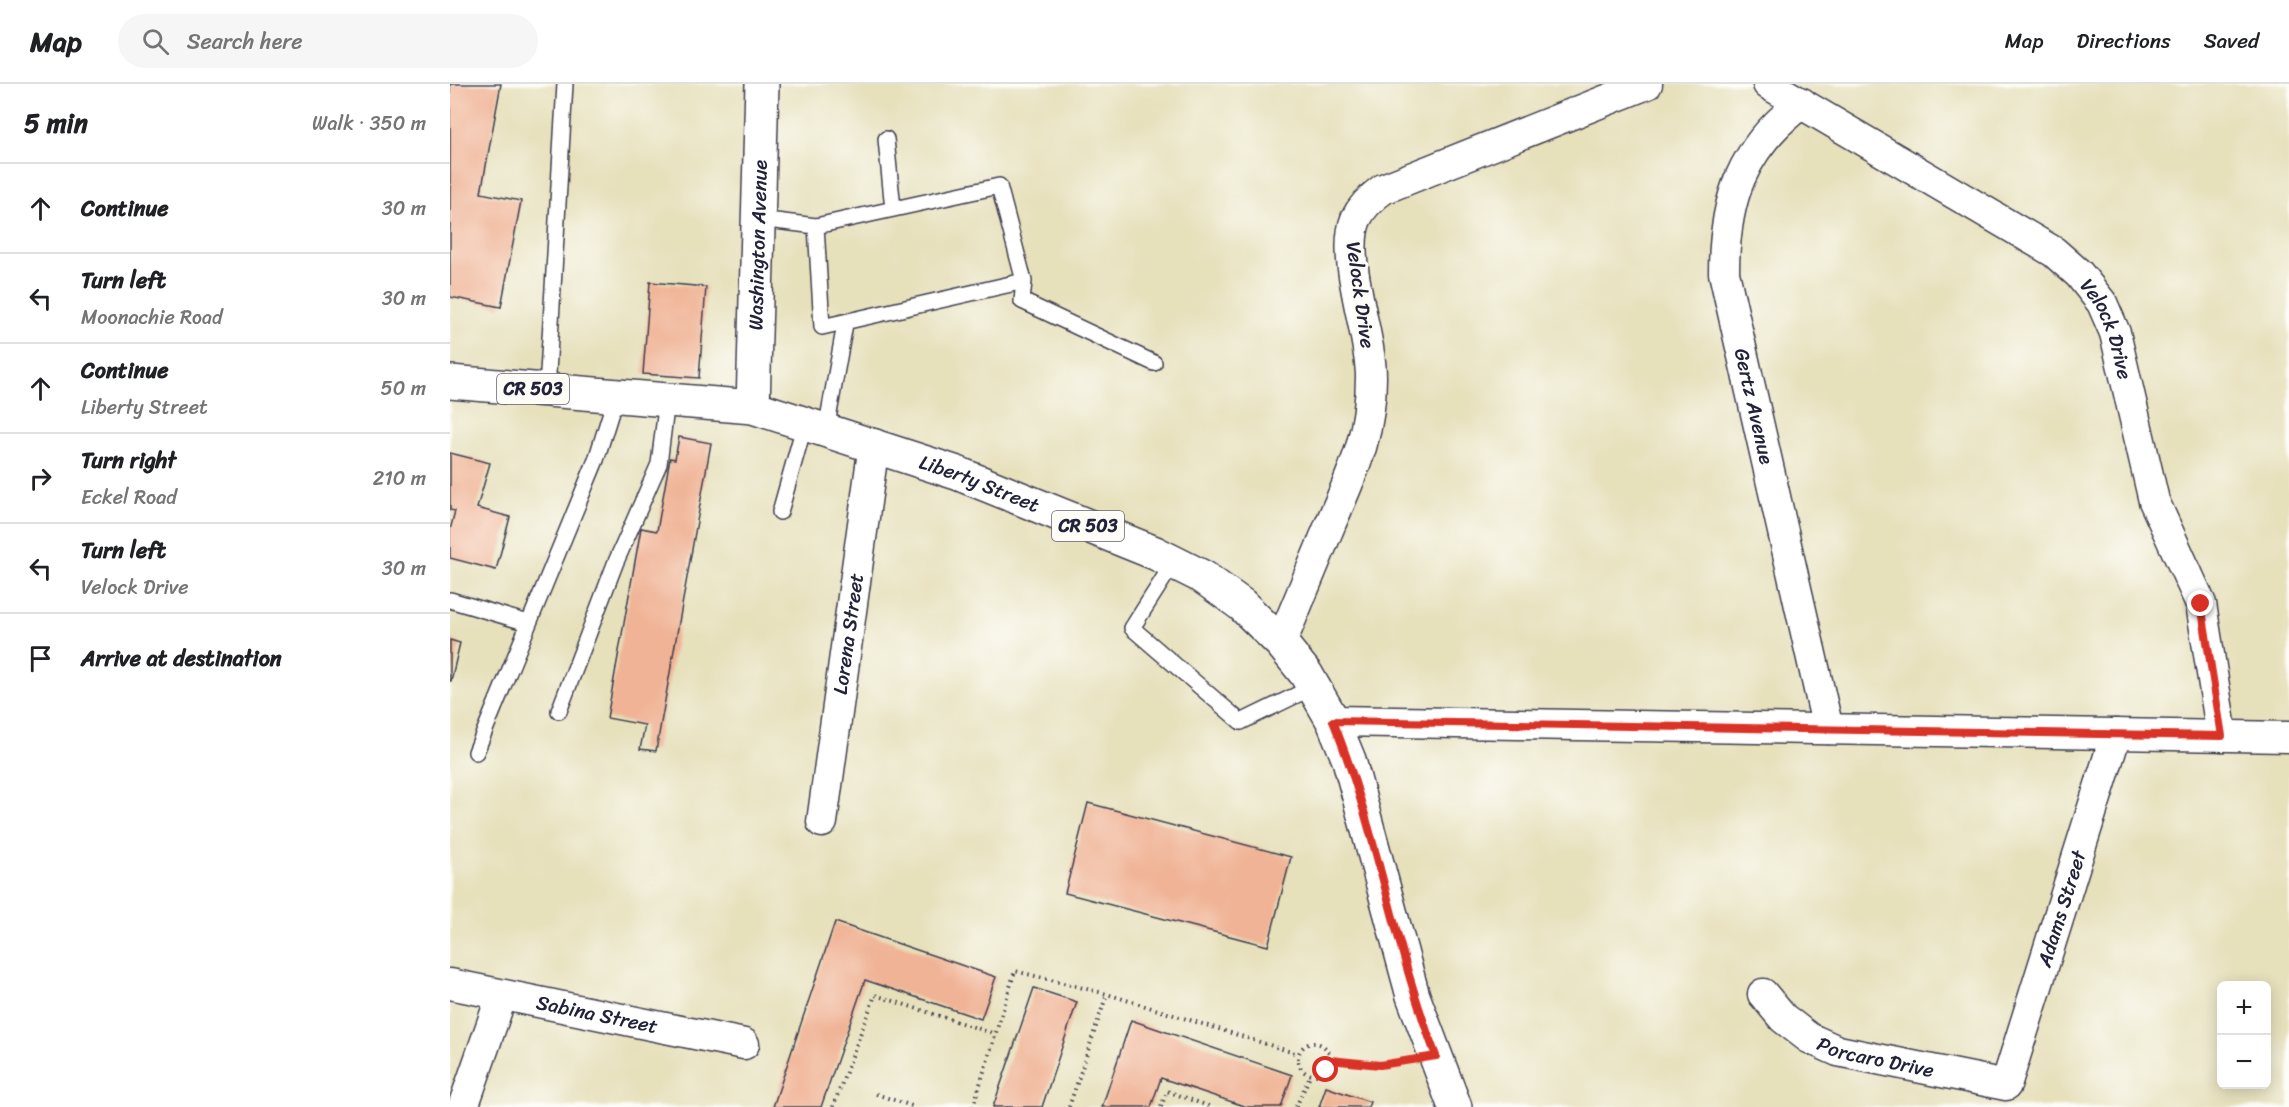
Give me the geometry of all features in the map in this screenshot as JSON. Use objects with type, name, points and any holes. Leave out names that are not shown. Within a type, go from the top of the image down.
[{"type":"main road","name":"Washington Avenue","points":[[753,407],[762,84]]},
{"type":"main road","name":"Liberty Street","points":[[450,382],[753,407],[874,444],[968,477],[1174,562],[1203,577],[1242,605],[1281,643],[1313,687],[1333,721],[1349,760],[1413,996],[1436,1056]]},
{"type":"main road","name":"CR 503","points":[[1436,1056],[1455,1107]]},
{"type":"street","name":"Velock Drive","points":[[1281,643],[1364,445],[1369,417],[1371,362],[1352,257],[1351,237],[1356,219],[1367,202],[1383,189],[1647,84]]},
{"type":"street","name":"Velock Drive","points":[[1768,84],[2054,252],[2079,273],[2102,303],[2115,333],[2154,501],[2201,604],[2222,736]]},
{"type":"street","name":"Gertz Avenue","points":[[1802,103],[1765,136],[1744,167],[1730,202],[1724,235],[1724,273],[1828,729]]},
{"type":"street","name":"Lorena Street","points":[[822,822],[874,444]]},
{"type":"street","points":[[1333,721],[2289,737]]},
{"type":"street","name":"Adams Street","points":[[2006,1085],[2116,734]]},
{"type":"street","name":"Sabina Street","points":[[450,984],[744,1044]]},
{"type":"street","name":"Porcaro Drive","points":[[1762,994],[1791,1025],[1809,1038],[1839,1051],[2006,1085]]},
{"type":"street","points":[[464,1107],[502,995]]},
{"type":"lane","points":[[547,390],[565,84]]},
{"type":"lane","points":[[886,139],[892,209]]},
{"type":"lane","points":[[759,219],[816,226],[999,186],[1024,281],[1022,301],[1154,363]]},
{"type":"lane","points":[[816,226],[822,327],[845,324],[1024,281]]},
{"type":"lane","points":[[780,512],[815,426],[845,324]]},
{"type":"lane","points":[[476,752],[596,460],[616,396]]},
{"type":"lane","points":[[559,711],[615,564],[659,464],[667,400]]},
{"type":"lane","points":[[1174,562],[1132,628],[1241,722],[1313,687]]},
{"type":"lane","points":[[450,600],[528,623]]},
{"type":"path","points":[[973,1107],[1015,971],[1107,994],[1298,1054]]},
{"type":"path","points":[[1069,1107],[1107,994]]},
{"type":"path","points":[[833,1107],[875,995],[995,1034]]},
{"type":"path","points":[[1319,1044],[1328,1050],[1330,1060],[1322,1074],[1310,1076],[1298,1065],[1298,1054],[1305,1046],[1319,1044]]},
{"type":"path","points":[[1330,1060],[1380,1065],[1436,1056]]},
{"type":"path","points":[[1296,1107],[1310,1076]]},
{"type":"path","points":[[1161,1107],[1167,1091],[1211,1107]]},
{"type":"path","points":[[876,1095],[915,1107]]},
{"type":"building","points":[[450,84],[501,84],[481,193],[521,201],[501,307],[450,297]]},
{"type":"building","points":[[650,282],[706,287],[699,378],[643,374]]},
{"type":"building","points":[[679,437],[711,443],[656,751],[640,749],[645,725],[607,718],[641,528],[657,531],[670,458],[675,459]]},
{"type":"building","points":[[450,453],[490,463],[477,508],[510,517],[496,570],[450,558],[450,530],[455,511],[450,510]]},
{"type":"building","points":[[450,640],[460,643],[451,681],[450,681]]},
{"type":"building","points":[[1088,803],[1291,857],[1268,946],[1065,893]]},
{"type":"building","points":[[835,922],[996,977],[981,1019],[865,980],[821,1107],[773,1107]]},
{"type":"building","points":[[1034,988],[1077,1002],[1042,1107],[993,1107]]},
{"type":"building","points":[[1131,1020],[1292,1075],[1281,1107],[1247,1107],[1161,1078],[1151,1107],[1102,1107]]},
{"type":"building","points":[[1326,1087],[1370,1102],[1368,1107],[1319,1107]]},
{"type":"route","points":[[1326,1070],[1330,1060],[1380,1065],[1436,1056],[1413,996],[1349,760],[1333,721],[2222,736],[2201,604]]}]
